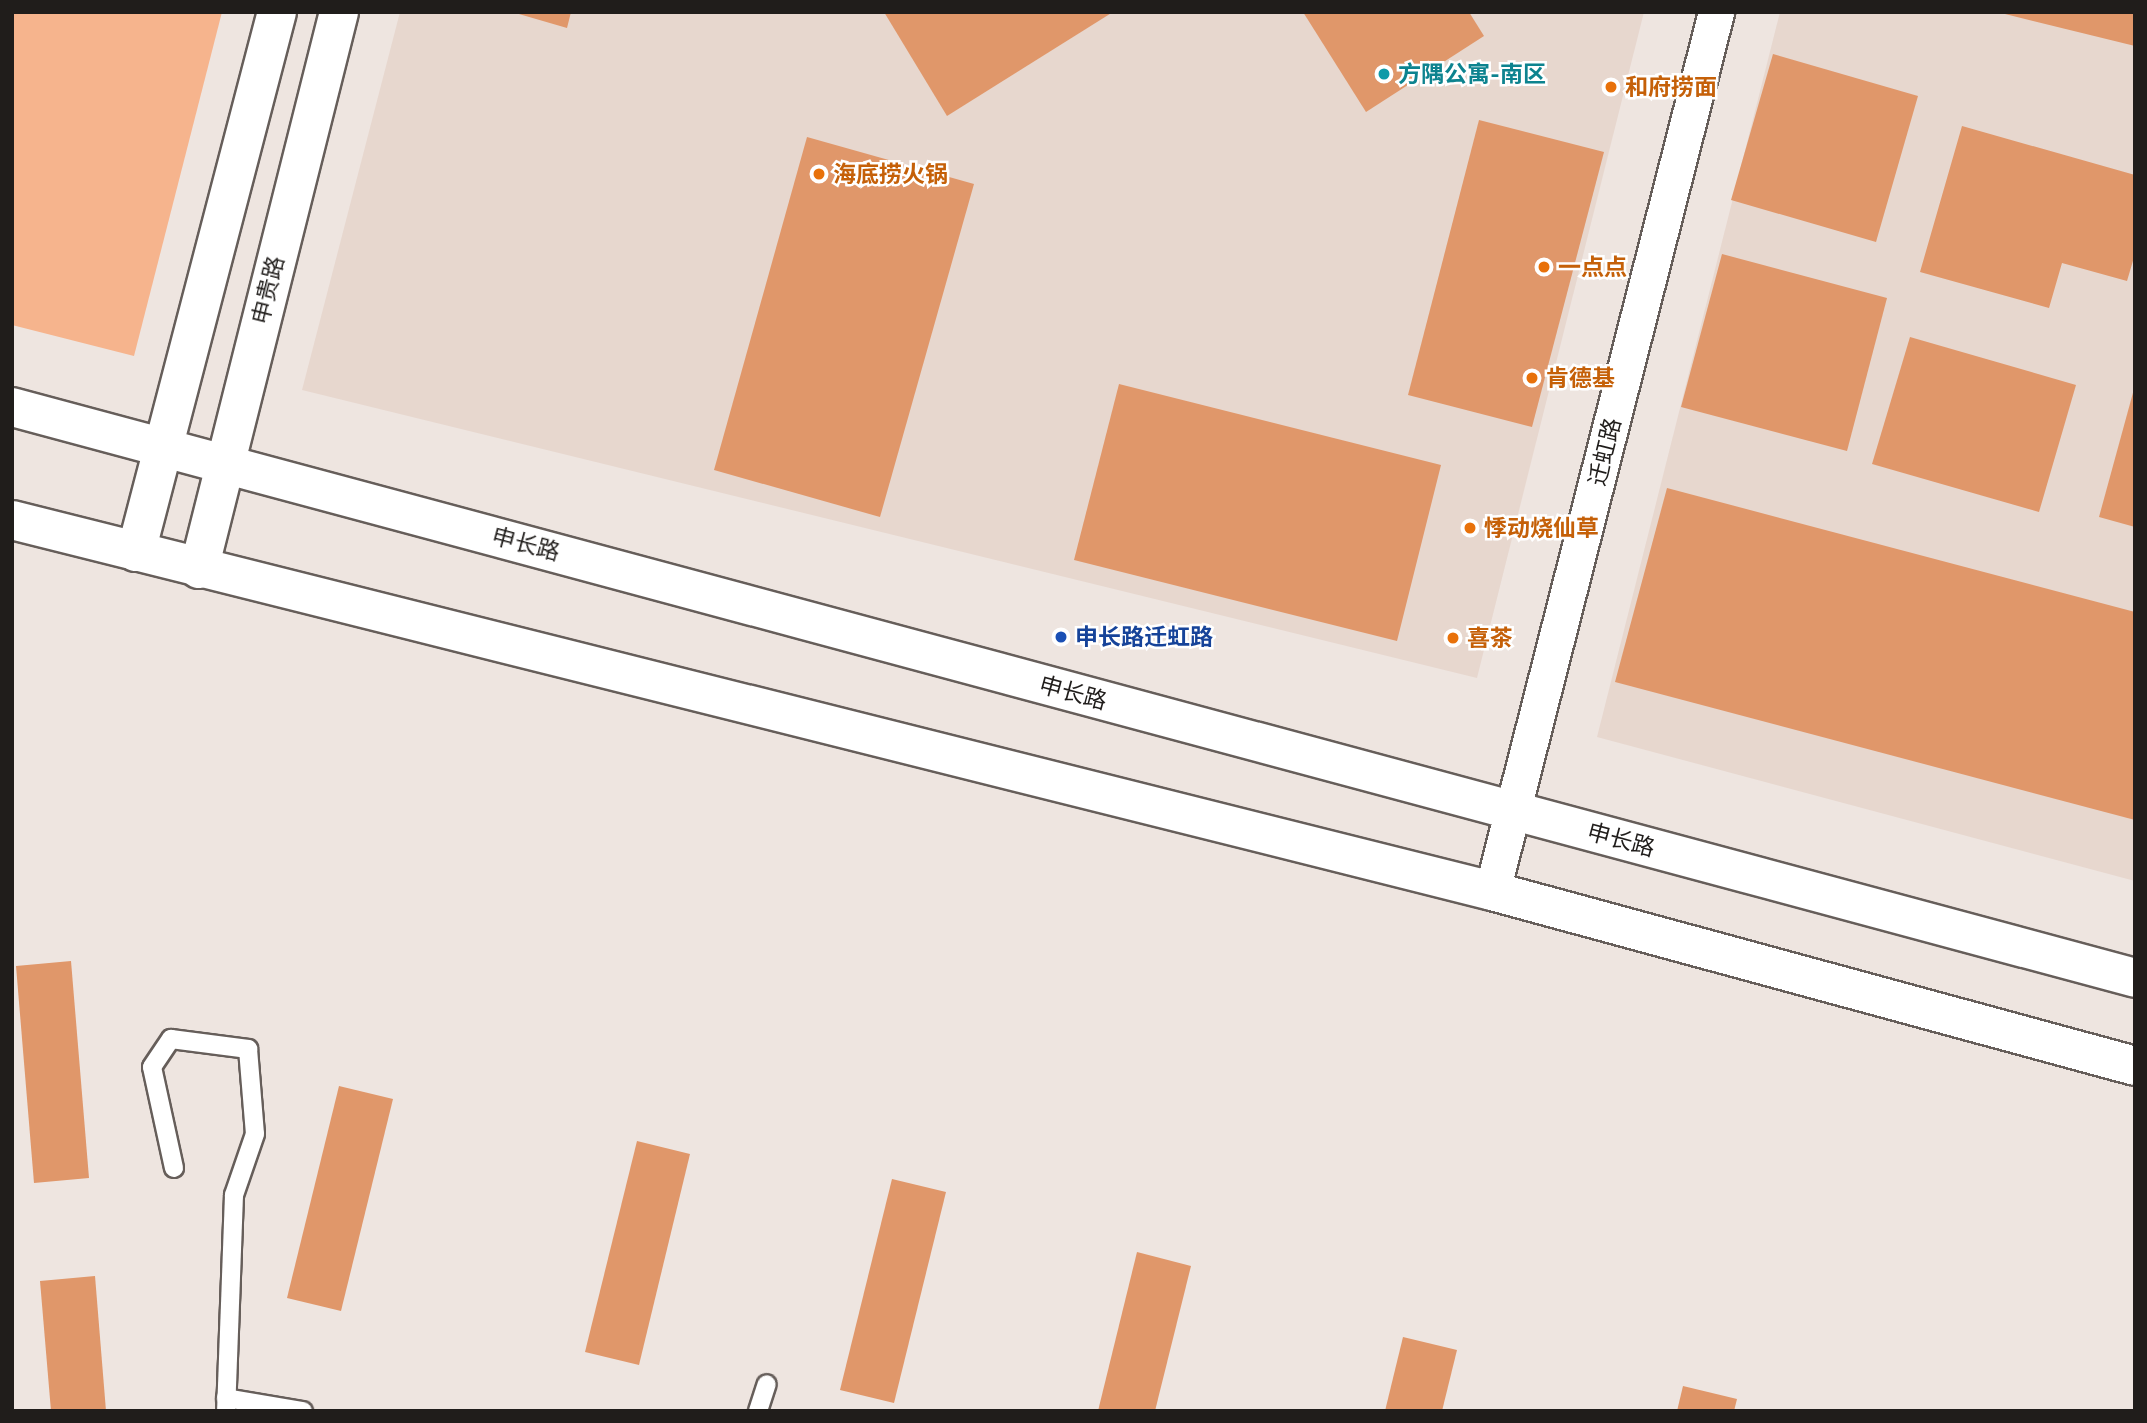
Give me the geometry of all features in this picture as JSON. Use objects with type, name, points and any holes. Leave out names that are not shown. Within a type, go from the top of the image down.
[{"type":"main road","points":[[136,552],[277,12]]},
{"type":"main road","name":"申贵路","points":[[199,569],[339,12]]},
{"type":"main road","name":"申长路","points":[[12,407],[2135,978]]},
{"type":"main road","points":[[12,520],[1492,891],[2135,1066]]},
{"type":"street","name":"迁虹路","points":[[1492,891],[1716,12]]},
{"type":"lane","points":[[174,1168],[152,1067],[170,1039],[248,1049],[255,1135],[234,1195],[226,1404],[303,1411]]},
{"type":"lane","points":[[758,1411],[767,1384]]},
{"type":"shaded area","points":[[12,12],[222,12],[134,356],[12,325]]},
{"type":"shaded area","points":[[400,12],[1644,12],[1477,678],[302,390]]},
{"type":"shaded area","points":[[1780,12],[2135,12],[2135,881],[1597,737]]},
{"type":"building","points":[[512,12],[571,12],[567,28]]},
{"type":"building","points":[[884,12],[1113,12],[947,116]]},
{"type":"building","name":"方隅公寓-南区","points":[[1303,12],[1469,12],[1484,36],[1366,112]]},
{"type":"building","points":[[2001,12],[2135,12],[2135,46],[2001,13]]},
{"type":"building","points":[[1773,54],[1918,96],[1876,242],[1731,200]]},
{"type":"building","points":[[1479,120],[1604,152],[1532,427],[1408,395]]},
{"type":"building","points":[[1962,126],[2135,175],[2135,254],[2127,281],[2062,263],[2049,308],[1920,272]]},
{"type":"building","points":[[807,137],[974,184],[880,517],[714,470]]},
{"type":"building","points":[[1722,254],[1887,298],[1847,451],[1681,407]]},
{"type":"building","points":[[1910,337],[2076,385],[2039,512],[1872,464]]},
{"type":"building","points":[[1119,384],[1441,465],[1397,641],[1074,560]]},
{"type":"building","points":[[2135,389],[2135,527],[2099,517]]},
{"type":"building","points":[[1667,488],[2135,612],[2135,820],[1615,682]]},
{"type":"building","points":[[71,961],[89,1178],[34,1183],[16,966]]},
{"type":"building","points":[[339,1086],[393,1099],[341,1311],[287,1298]]},
{"type":"building","points":[[637,1141],[690,1154],[639,1365],[585,1352]]},
{"type":"building","points":[[892,1179],[946,1192],[894,1403],[840,1390]]},
{"type":"building","points":[[1137,1252],[1191,1266],[1155,1411],[1098,1411]]},
{"type":"building","points":[[95,1276],[106,1411],[51,1411],[40,1281]]},
{"type":"building","points":[[1403,1337],[1457,1350],[1442,1411],[1385,1411]]},
{"type":"building","points":[[1683,1386],[1737,1399],[1734,1411],[1677,1411]]},
{"type":"place","name":"方隅公寓-南区","points":[[1384,74]]},
{"type":"place","name":"和府捞面","points":[[1611,87]]},
{"type":"place","name":"海底捞火锅","points":[[819,174]]},
{"type":"place","name":"一点点","points":[[1544,267]]},
{"type":"place","name":"肯德基","points":[[1532,378]]},
{"type":"place","name":"悸动烧仙草","points":[[1470,528]]},
{"type":"place","name":"申长路迁虹路","points":[[1061,637]]},
{"type":"place","name":"喜茶","points":[[1453,638]]}]
